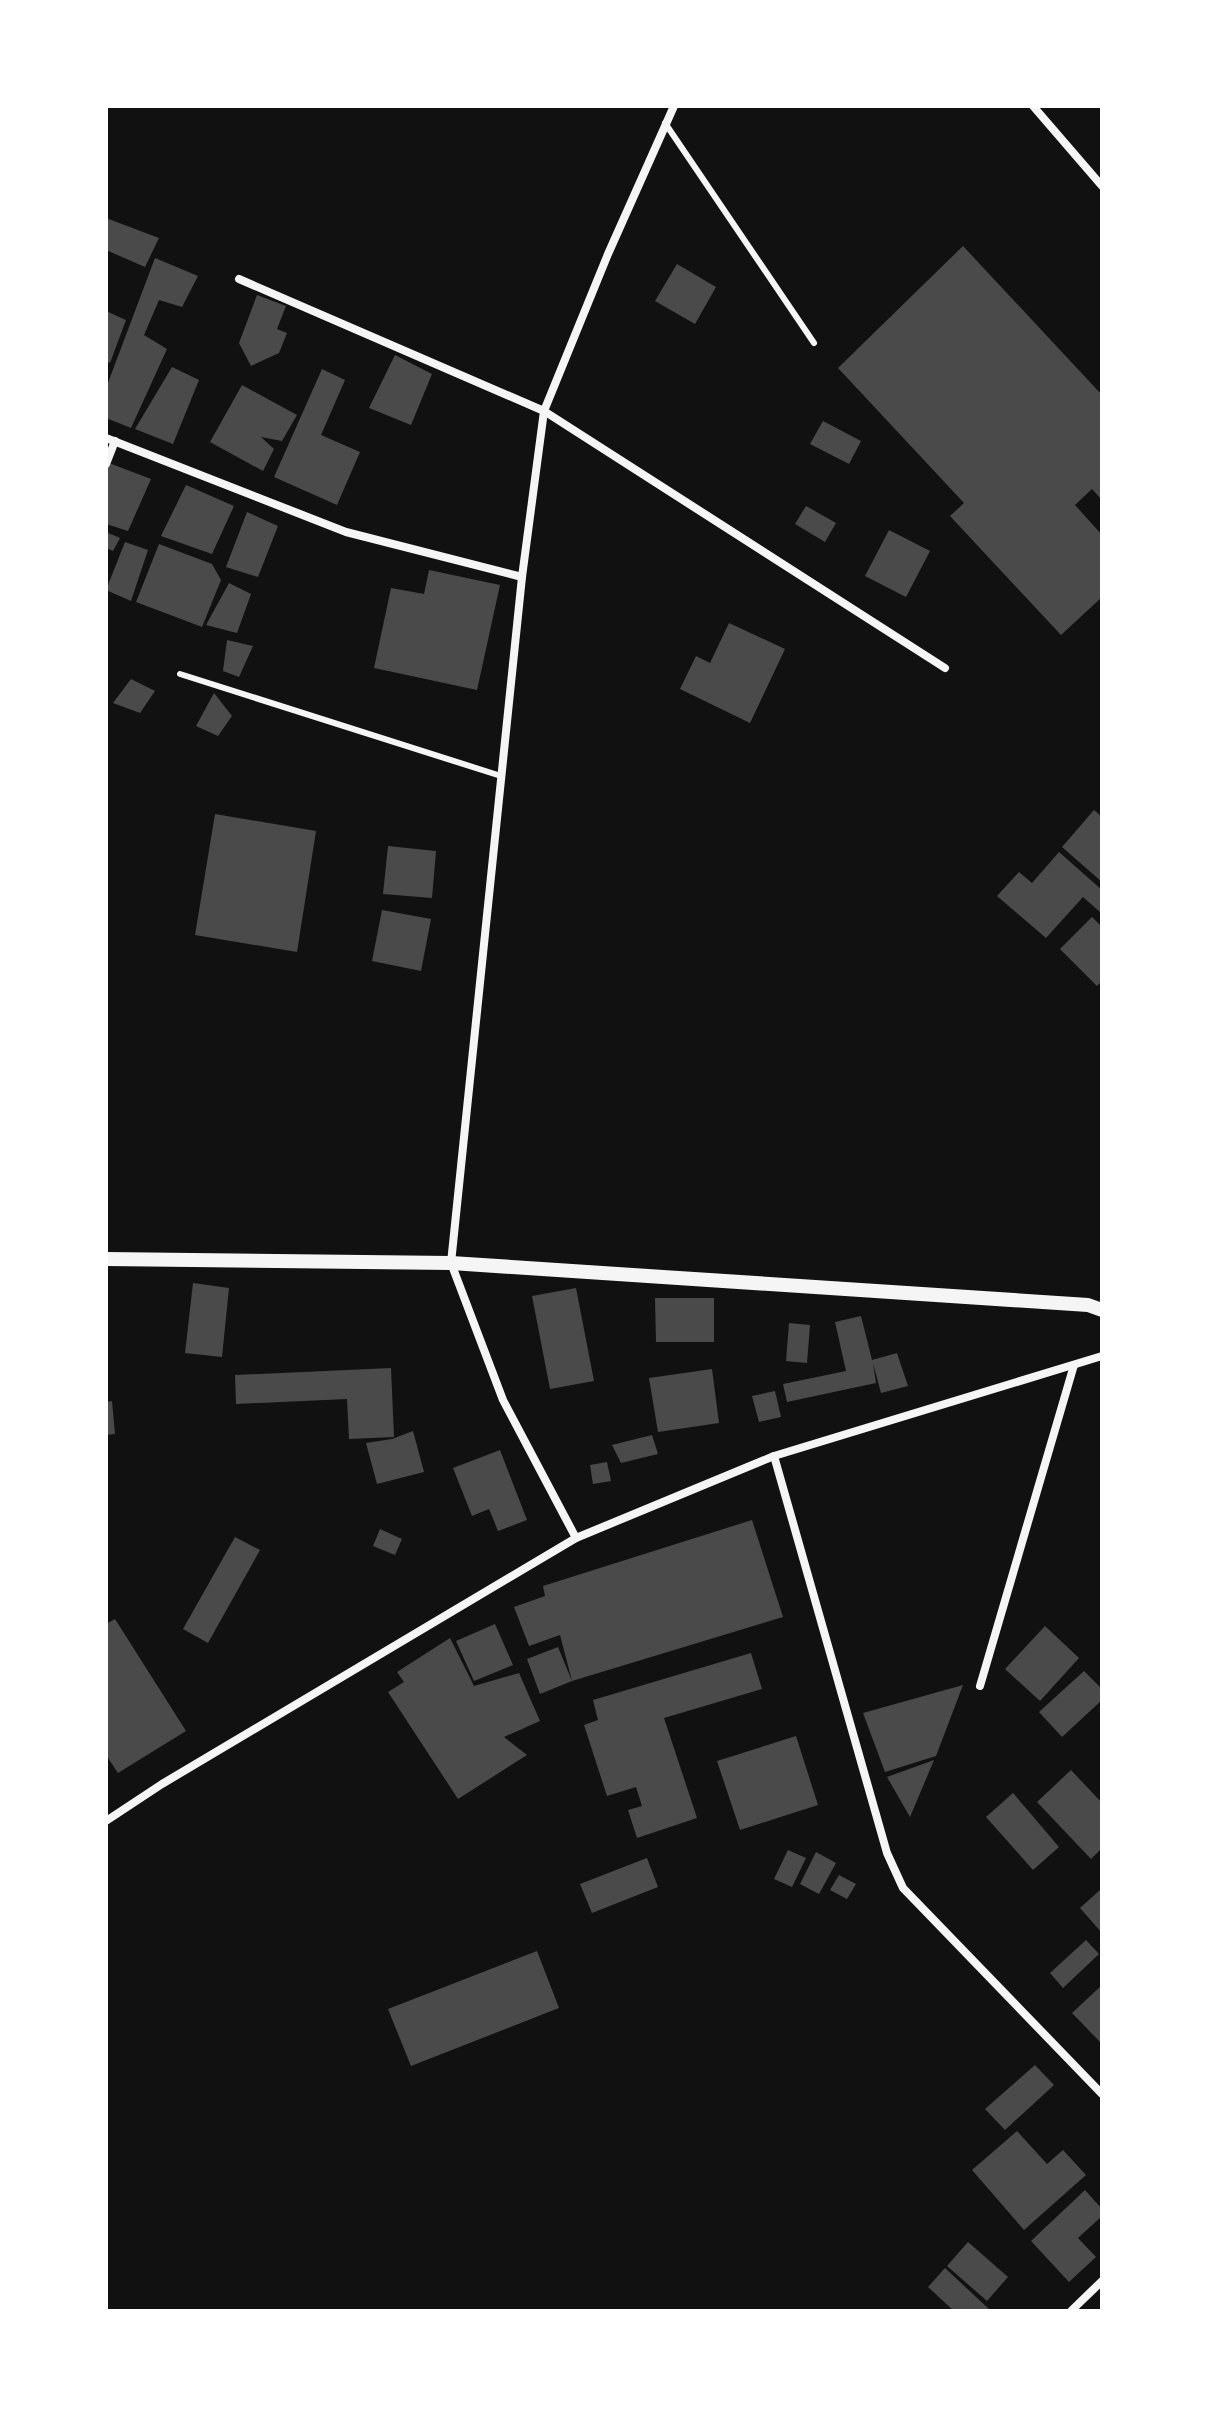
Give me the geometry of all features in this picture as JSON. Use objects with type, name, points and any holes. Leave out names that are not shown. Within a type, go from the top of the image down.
[{"type":"street","points":[[576,1538],[503,1400],[451,1263],[522,577],[544,411],[674,106]]},
{"type":"street","points":[[1033,106],[1102,186]]},
{"type":"street","points":[[239,279],[544,411],[945,668]]},
{"type":"street","points":[[106,464],[111,440],[346,532],[522,577]]},
{"type":"street","points":[[106,1259],[451,1263],[1088,1305],[1102,1310]]},
{"type":"street","points":[[106,1821],[175,1776],[576,1538],[774,1456],[1100,1359]]},
{"type":"street","points":[[980,1686],[1074,1365]]},
{"type":"street","points":[[774,1456],[887,1853],[903,1888],[1102,2094]]},
{"type":"street","points":[[1071,2311],[1102,2281]]},
{"type":"lane","points":[[665,123],[814,343]]},
{"type":"lane","points":[[180,674],[501,776]]},
{"type":"building","points":[[106,218],[159,238],[145,267],[106,250]]},
{"type":"building","points":[[963,246],[1102,395],[1102,500],[1092,489],[1075,505],[1102,535],[1102,597],[1061,635],[950,516],[964,503],[838,368]]},
{"type":"building","points":[[155,258],[198,276],[182,307],[159,300],[144,335],[167,349],[131,428],[106,418],[106,388]]},
{"type":"building","points":[[677,264],[716,287],[695,324],[655,301]]},
{"type":"building","points":[[257,295],[286,306],[277,329],[287,333],[279,353],[251,366],[239,343]]},
{"type":"building","points":[[106,311],[126,320],[110,363],[106,361]]},
{"type":"building","points":[[395,355],[432,374],[411,425],[369,408]]},
{"type":"building","points":[[172,367],[199,380],[173,444],[135,429]]},
{"type":"building","points":[[322,369],[345,380],[321,435],[360,452],[337,505],[274,477]]},
{"type":"building","points":[[242,385],[297,415],[282,441],[261,437],[274,449],[263,471],[210,442]]},
{"type":"building","points":[[823,421],[861,441],[849,464],[810,444]]},
{"type":"building","points":[[109,463],[151,479],[128,531],[106,524],[106,470]]},
{"type":"building","points":[[186,485],[234,506],[212,554],[161,536]]},
{"type":"building","points":[[806,506],[836,523],[825,542],[795,524]]},
{"type":"building","points":[[247,512],[278,526],[258,577],[226,567]]},
{"type":"building","points":[[889,530],[930,551],[906,597],[865,576]]},
{"type":"building","points":[[106,532],[120,538],[113,551],[106,548]]},
{"type":"building","points":[[125,542],[148,550],[131,601],[106,590]]},
{"type":"building","points":[[159,544],[212,564],[221,580],[202,627],[136,602]]},
{"type":"building","points":[[429,570],[500,585],[477,690],[374,668],[391,588],[424,594]]},
{"type":"building","points":[[229,583],[251,594],[237,633],[206,625]]},
{"type":"building","points":[[729,623],[785,649],[750,723],[680,689],[696,656],[710,663]]},
{"type":"building","points":[[227,640],[253,646],[239,677],[223,671]]},
{"type":"building","points":[[131,679],[155,691],[140,713],[113,703]]},
{"type":"building","points":[[214,693],[232,716],[218,736],[196,726]]},
{"type":"building","points":[[1094,810],[1102,817],[1102,882],[1062,847]]},
{"type":"building","points":[[215,814],[316,831],[297,952],[195,935]]},
{"type":"building","points":[[388,846],[436,851],[432,898],[383,894]]},
{"type":"building","points":[[1059,852],[1102,890],[1102,910],[1100,912],[1083,897],[1046,938],[997,896],[1019,872],[1032,883]]},
{"type":"building","points":[[382,910],[431,919],[421,971],[372,961]]},
{"type":"building","points":[[1092,917],[1102,927],[1102,981],[1097,986],[1060,949]]},
{"type":"building","points":[[193,1283],[229,1288],[222,1357],[185,1353]]},
{"type":"building","points":[[576,1288],[594,1381],[550,1389],[532,1296]]},
{"type":"building","points":[[655,1298],[714,1298],[714,1342],[656,1342]]},
{"type":"building","points":[[861,1316],[872,1360],[897,1353],[908,1386],[881,1393],[873,1363],[876,1383],[787,1402],[783,1384],[846,1371],[835,1322]]},
{"type":"building","points":[[789,1323],[810,1325],[807,1363],[786,1361]]},
{"type":"building","points":[[391,1368],[394,1437],[349,1439],[347,1399],[236,1404],[235,1375]]},
{"type":"building","points":[[712,1369],[719,1423],[658,1432],[649,1378]]},
{"type":"building","points":[[775,1391],[781,1417],[759,1422],[752,1396]]},
{"type":"building","points":[[112,1401],[115,1434],[106,1435],[106,1402]]},
{"type":"building","points":[[413,1431],[424,1472],[377,1484],[366,1443],[392,1439]]},
{"type":"building","points":[[652,1435],[658,1454],[621,1463],[612,1445]]},
{"type":"building","points":[[500,1450],[527,1520],[498,1531],[489,1509],[472,1516],[453,1468]]},
{"type":"building","points":[[607,1462],[611,1481],[593,1484],[590,1465]]},
{"type":"building","points":[[752,1520],[783,1617],[572,1681],[560,1635],[529,1646],[514,1607],[545,1596],[543,1586]]},
{"type":"building","points":[[380,1529],[402,1539],[395,1555],[373,1546]]},
{"type":"building","points":[[235,1537],[260,1550],[208,1643],[183,1629]]},
{"type":"building","points":[[115,1619],[186,1731],[118,1773],[106,1755],[106,1624]]},
{"type":"building","points":[[495,1624],[513,1665],[474,1681],[456,1641]]},
{"type":"building","points":[[1045,1626],[1079,1658],[1040,1701],[1005,1669]]},
{"type":"building","points":[[450,1638],[474,1686],[519,1673],[540,1721],[504,1737],[527,1755],[458,1799],[388,1692],[404,1682],[397,1672]]},
{"type":"building","points":[[558,1647],[572,1681],[540,1694],[527,1659]]},
{"type":"building","points":[[751,1653],[762,1689],[664,1718],[697,1818],[637,1838],[628,1810],[642,1806],[636,1787],[607,1796],[584,1725],[598,1720],[593,1700]]},
{"type":"building","points":[[1084,1671],[1102,1689],[1102,1700],[1062,1737],[1039,1712]]},
{"type":"building","points":[[963,1685],[936,1756],[885,1772],[863,1713]]},
{"type":"building","points":[[796,1736],[818,1805],[740,1830],[717,1761]]},
{"type":"building","points":[[934,1760],[910,1817],[887,1777]]},
{"type":"building","points":[[1071,1770],[1102,1803],[1102,1848],[1091,1859],[1037,1802]]},
{"type":"building","points":[[1013,1793],[1059,1847],[1033,1870],[986,1817]]},
{"type":"building","points":[[788,1850],[806,1858],[792,1887],[774,1879]]},
{"type":"building","points":[[816,1852],[836,1863],[819,1894],[800,1884]]},
{"type":"building","points":[[647,1858],[658,1887],[592,1913],[580,1884]]},
{"type":"building","points":[[839,1875],[856,1884],[847,1899],[830,1890]]},
{"type":"building","points":[[1100,1890],[1102,1892],[1102,1933],[1080,1908]]},
{"type":"building","points":[[1086,1940],[1099,1954],[1063,1988],[1050,1973]]},
{"type":"building","points":[[537,1951],[559,2008],[411,2066],[388,2009]]},
{"type":"building","points":[[1102,1985],[1102,2044],[1072,2013]]},
{"type":"building","points":[[1035,2065],[1054,2085],[1005,2130],[985,2109]]},
{"type":"building","points":[[1017,2131],[1047,2164],[1063,2150],[1086,2175],[1024,2230],[972,2170]]},
{"type":"building","points":[[1085,2190],[1102,2209],[1102,2216],[1078,2238],[1096,2257],[1069,2282],[1031,2241]]},
{"type":"building","points":[[968,2242],[1008,2277],[987,2301],[947,2266]]},
{"type":"building","points":[[945,2268],[991,2311],[954,2311],[928,2287]]}]
